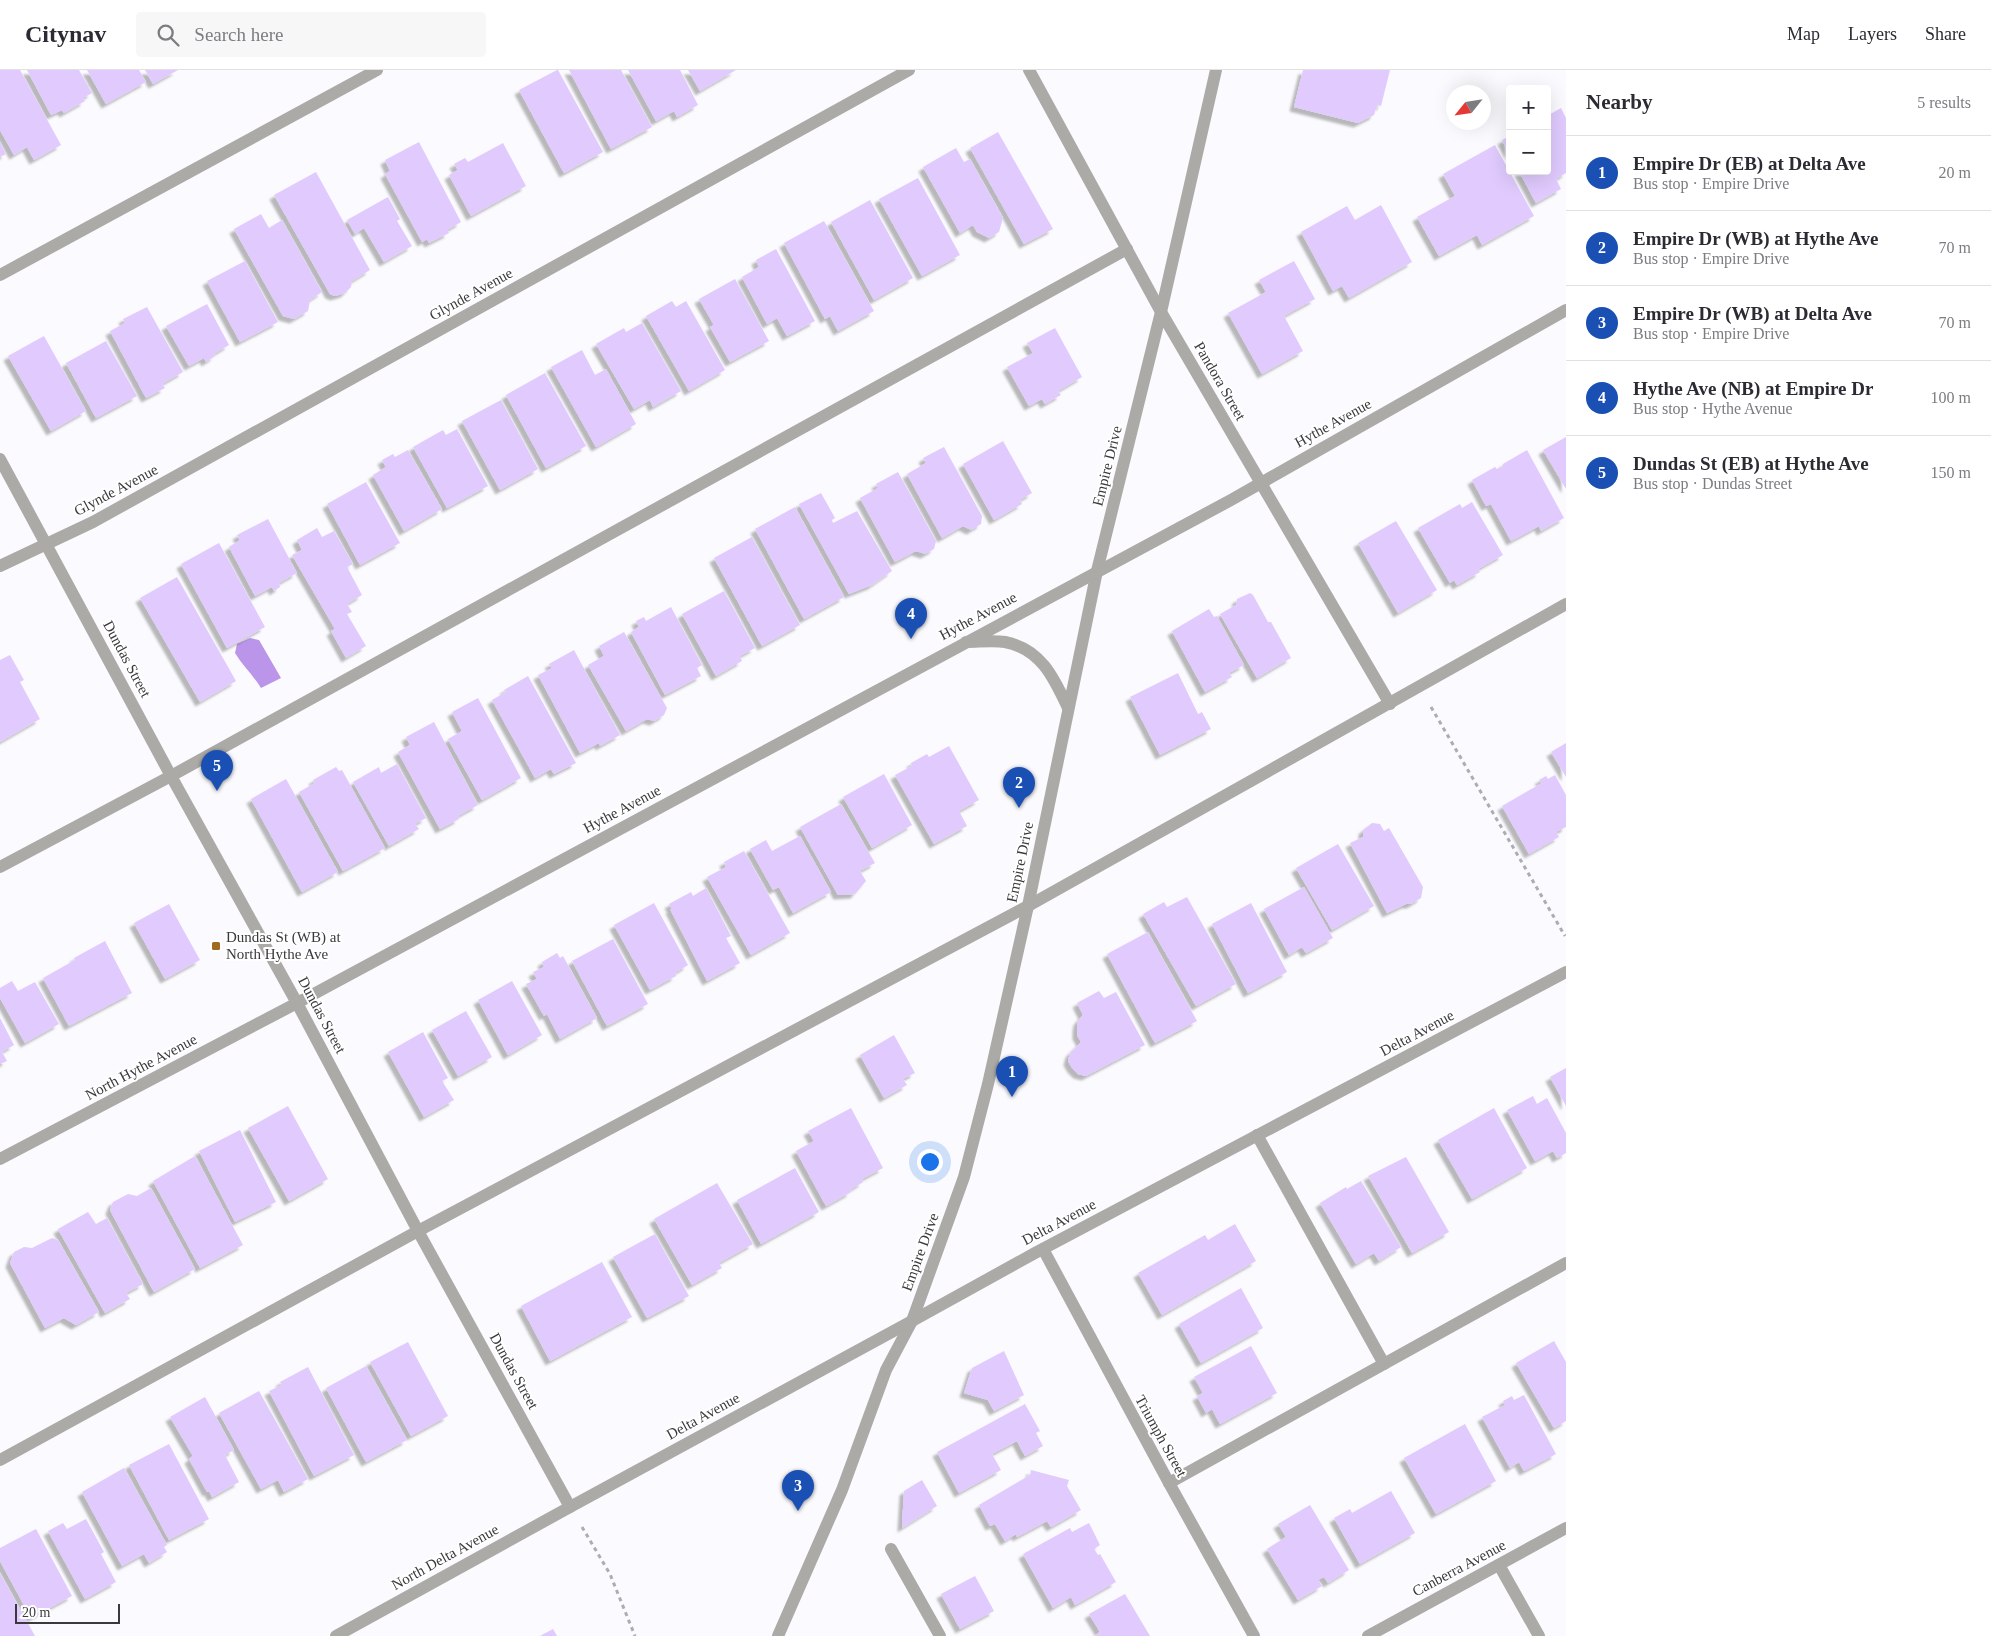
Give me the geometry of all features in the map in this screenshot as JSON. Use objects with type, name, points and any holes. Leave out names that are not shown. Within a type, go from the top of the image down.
[{"type":"street","points":[[0,275],[377,70]]},
{"type":"street","name":"Glynde Avenue","points":[[0,566],[93,522],[909,70]]},
{"type":"street","name":"Pandora Street","points":[[1029,70],[1161,312],[1390,704]]},
{"type":"street","name":"Empire Drive","points":[[778,1636],[842,1490],[886,1370],[912,1321],[964,1177],[988,1084],[1028,906],[1097,570],[1161,312],[1216,70]]},
{"type":"street","points":[[0,867],[171,776],[1127,249]]},
{"type":"street","name":"Hythe Avenue","points":[[298,1003],[1261,483],[1566,310]]},
{"type":"street","name":"Dundas Street","points":[[0,459],[171,776],[298,1003],[418,1231],[570,1507]]},
{"type":"street","points":[[0,1460],[418,1231],[1028,906],[1566,604]]},
{"type":"street","points":[[965,642],[1004,642],[1024,648],[1042,661],[1057,685],[1068,708]]},
{"type":"street","name":"Delta Avenue","points":[[570,1507],[1042,1249],[1566,972]]},
{"type":"street","name":"North Hythe Avenue","points":[[0,1159],[298,1003]]},
{"type":"street","points":[[1257,1135],[1384,1364]]},
{"type":"street","name":"Triumph Street","points":[[1042,1249],[1254,1636]]},
{"type":"street","points":[[1169,1483],[1566,1263]]},
{"type":"street","name":"North Delta Avenue","points":[[336,1636],[570,1507]]},
{"type":"street","name":"Canberra Avenue","points":[[1368,1636],[1566,1528]]},
{"type":"street","points":[[891,1549],[940,1636]]},
{"type":"street","points":[[1499,1565],[1539,1636]]},
{"type":"path","points":[[1419,687],[1565,936]]},
{"type":"path","points":[[570,1507],[610,1574],[635,1636]]},
{"type":"shaded area","points":[[250,638],[259,640],[281,678],[261,688],[235,653],[237,644]]},
{"type":"building","points":[[0,70],[20,70],[61,145],[34,160],[27,147],[14,155],[0,130]]},
{"type":"building","points":[[27,70],[79,70],[92,93],[83,98],[85,101],[64,113],[62,110],[51,115]]},
{"type":"building","points":[[87,70],[139,70],[146,82],[106,104]]},
{"type":"building","points":[[145,70],[178,70],[153,84]]},
{"type":"building","points":[[557,70],[603,152],[564,173],[519,90]]},
{"type":"building","points":[[569,70],[621,70],[652,127],[611,149]]},
{"type":"building","points":[[628,70],[680,70],[698,105],[677,117],[674,111],[656,121]]},
{"type":"building","points":[[688,70],[736,70],[700,91]]},
{"type":"building","points":[[1303,70],[1390,70],[1381,106],[1377,105],[1374,115],[1358,123],[1294,107]]},
{"type":"building","points":[[1561,108],[1566,118],[1566,173],[1556,179],[1561,189],[1536,203],[1521,175],[1551,175],[1551,114]]},
{"type":"building","points":[[998,132],[1053,229],[1024,244],[970,148]]},
{"type":"building","points":[[1506,138],[1506,148],[1502,140]]},
{"type":"building","points":[[0,142],[6,154],[0,157]]},
{"type":"building","points":[[419,142],[461,222],[447,230],[449,233],[429,243],[427,239],[422,242],[385,174],[390,171],[385,160]]},
{"type":"building","points":[[503,143],[526,186],[471,216],[449,175],[458,170],[454,164],[465,158],[468,162]]},
{"type":"building","points":[[1495,145],[1506,165],[1506,175],[1511,175],[1534,216],[1482,245],[1477,235],[1439,256],[1417,217],[1455,196],[1443,174]]},
{"type":"building","points":[[956,148],[964,162],[970,159],[1003,218],[999,232],[989,238],[977,232],[973,225],[960,233],[923,167]]},
{"type":"building","points":[[316,172],[370,270],[352,281],[351,287],[345,293],[335,296],[330,294],[274,195]]},
{"type":"building","points":[[918,178],[960,255],[922,276],[879,199]]},
{"type":"building","points":[[388,197],[400,219],[397,221],[412,246],[384,262],[364,228],[355,234],[347,220]]},
{"type":"building","points":[[870,200],[913,278],[874,300],[831,222]]},
{"type":"building","points":[[1381,205],[1412,262],[1349,298],[1342,286],[1333,291],[1301,232],[1347,206],[1355,220]]},
{"type":"building","points":[[261,214],[269,228],[282,220],[322,292],[310,300],[308,311],[294,319],[283,316],[234,229]]},
{"type":"building","points":[[824,221],[874,311],[838,331],[830,316],[825,319],[784,243]]},
{"type":"building","points":[[776,249],[815,321],[787,336],[777,318],[767,324],[742,277],[759,267],[756,260]]},
{"type":"building","points":[[245,261],[278,322],[240,342],[207,281]]},
{"type":"building","points":[[1294,261],[1315,299],[1284,316],[1303,351],[1262,374],[1228,313],[1266,292],[1259,280]]},
{"type":"building","points":[[735,279],[769,341],[730,362],[710,327],[714,325],[699,299]]},
{"type":"building","points":[[672,301],[676,307],[686,301],[725,370],[689,391],[646,316]]},
{"type":"building","points":[[207,304],[229,345],[214,354],[215,356],[206,362],[204,358],[189,366],[166,326]]},
{"type":"building","points":[[147,307],[183,372],[162,384],[165,388],[146,398],[110,331],[125,323],[123,319]]},
{"type":"building","points":[[642,323],[681,391],[653,407],[650,400],[634,409],[596,344],[624,328],[626,332]]},
{"type":"building","points":[[1055,328],[1082,377],[1058,391],[1061,395],[1045,404],[1042,399],[1029,406],[1007,367],[1033,353],[1027,343]]},
{"type":"building","points":[[44,336],[86,411],[51,431],[8,356]]},
{"type":"building","points":[[106,341],[137,396],[96,418],[66,363]]},
{"type":"building","points":[[582,350],[595,375],[606,369],[636,424],[596,447],[551,367]]},
{"type":"building","points":[[545,373],[586,446],[546,468],[506,395]]},
{"type":"building","points":[[501,400],[538,469],[500,490],[462,421]]},
{"type":"building","points":[[457,429],[488,486],[447,508],[413,447],[443,430],[446,435]]},
{"type":"building","points":[[1566,437],[1566,489],[1543,450]]},
{"type":"building","points":[[1003,441],[1032,493],[1020,500],[1022,504],[994,520],[963,464]]},
{"type":"building","points":[[944,447],[982,516],[981,524],[971,530],[963,526],[942,538],[907,474],[926,463],[923,458]]},
{"type":"building","points":[[408,450],[442,509],[404,531],[373,475],[386,467],[382,460],[393,454],[395,457]]},
{"type":"building","points":[[1527,450],[1564,518],[1541,531],[1539,526],[1511,541],[1491,504],[1486,506],[1472,480],[1495,467],[1497,469],[1503,466],[1503,464]]},
{"type":"building","points":[[898,472],[936,541],[934,549],[925,554],[916,551],[895,562],[860,498],[878,488],[876,484]]},
{"type":"building","points":[[366,482],[400,543],[360,565],[327,504]]},
{"type":"building","points":[[821,493],[835,518],[832,520],[833,523],[857,511],[892,571],[872,585],[849,594],[799,504]]},
{"type":"building","points":[[1472,502],[1503,555],[1478,569],[1480,572],[1457,585],[1454,580],[1450,583],[1418,528],[1460,504],[1462,508]]},
{"type":"building","points":[[795,507],[844,597],[804,619],[755,529]]},
{"type":"building","points":[[268,519],[297,573],[279,583],[280,587],[274,591],[272,587],[255,596],[229,547],[240,540],[237,535]]},
{"type":"building","points":[[1396,521],[1437,590],[1398,613],[1358,543]]},
{"type":"building","points":[[317,528],[322,537],[334,531],[353,564],[347,567],[362,595],[347,604],[352,612],[347,614],[366,646],[346,658],[331,631],[335,629],[292,555],[302,550],[297,540]]},
{"type":"building","points":[[752,537],[800,625],[762,646],[714,558]]},
{"type":"building","points":[[219,543],[265,627],[227,648],[181,564]]},
{"type":"building","points":[[177,577],[236,681],[200,702],[140,598]]},
{"type":"building","points":[[724,591],[755,648],[740,656],[742,661],[716,676],[682,614]]},
{"type":"building","points":[[1250,593],[1268,622],[1271,622],[1291,658],[1257,678],[1220,614],[1236,605],[1237,599]]},
{"type":"building","points":[[671,607],[702,665],[697,668],[701,676],[665,695],[631,632],[639,627],[636,621],[644,617],[646,621]]},
{"type":"building","points":[[1209,609],[1214,617],[1217,616],[1244,665],[1229,673],[1232,677],[1205,692],[1172,631]]},
{"type":"building","points":[[624,632],[667,708],[664,715],[654,721],[647,719],[626,731],[588,665],[604,656],[599,646]]},
{"type":"building","points":[[574,650],[620,735],[600,746],[599,743],[580,753],[538,675],[552,668],[549,664]]},
{"type":"building","points":[[10,655],[24,680],[20,682],[40,719],[0,742],[0,660]]},
{"type":"building","points":[[1178,673],[1198,714],[1202,712],[1211,729],[1160,755],[1130,697]]},
{"type":"building","points":[[528,676],[576,763],[554,774],[551,769],[535,778],[492,700],[506,692],[504,690]]},
{"type":"building","points":[[478,698],[521,778],[482,800],[448,739],[462,731],[452,712]]},
{"type":"building","points":[[434,722],[478,805],[458,816],[459,819],[440,829],[398,752],[410,745],[406,737]]},
{"type":"building","points":[[1566,743],[1566,777],[1551,752]]},
{"type":"building","points":[[949,746],[979,800],[959,811],[967,826],[934,844],[895,775],[912,766],[911,763],[927,754],[929,757]]},
{"type":"building","points":[[397,764],[426,818],[415,824],[419,829],[389,846],[353,782],[379,767],[381,773]]},
{"type":"building","points":[[336,767],[339,771],[342,770],[385,848],[343,871],[299,792],[315,783],[313,780]]},
{"type":"building","points":[[884,774],[912,825],[872,848],[843,797]]},
{"type":"building","points":[[1555,775],[1566,795],[1566,827],[1556,832],[1559,837],[1529,854],[1502,806],[1542,783],[1539,780],[1546,776],[1548,779]]},
{"type":"building","points":[[286,779],[338,872],[302,892],[251,799]]},
{"type":"building","points":[[841,804],[875,863],[860,871],[866,881],[855,894],[838,895],[800,827]]},
{"type":"building","points":[[1372,823],[1380,824],[1384,831],[1389,828],[1423,887],[1421,898],[1387,913],[1350,843],[1363,837],[1363,830]]},
{"type":"building","points":[[800,836],[831,892],[793,913],[779,887],[773,890],[750,849],[766,840],[772,851]]},
{"type":"building","points":[[1338,844],[1374,906],[1332,930],[1296,868]]},
{"type":"building","points":[[744,851],[790,933],[751,955],[707,877],[726,867],[724,862]]},
{"type":"building","points":[[1304,887],[1333,938],[1306,953],[1302,947],[1289,955],[1264,909]]},
{"type":"building","points":[[706,888],[731,936],[726,938],[740,963],[707,981],[669,904],[691,892],[693,896]]},
{"type":"building","points":[[1187,897],[1236,984],[1196,1006],[1143,914],[1164,902],[1167,907]]},
{"type":"building","points":[[654,903],[688,965],[675,973],[676,976],[650,990],[614,925]]},
{"type":"building","points":[[1251,903],[1287,972],[1248,993],[1212,924]]},
{"type":"building","points":[[169,904],[200,960],[165,979],[134,923]]},
{"type":"building","points":[[1148,932],[1197,1021],[1155,1043],[1107,954]]},
{"type":"building","points":[[613,939],[648,1004],[607,1026],[572,961]]},
{"type":"building","points":[[105,941],[132,993],[69,1026],[43,978]]},
{"type":"building","points":[[557,953],[560,958],[563,956],[597,1018],[560,1039],[547,1014],[544,1016],[526,984],[537,979],[533,972],[544,967],[542,962]]},
{"type":"building","points":[[12,981],[18,991],[35,982],[59,1024],[25,1043],[0,998],[0,988]]},
{"type":"building","points":[[512,981],[542,1035],[508,1055],[478,1000]]},
{"type":"building","points":[[1099,991],[1104,998],[1116,992],[1145,1045],[1086,1076],[1078,1074],[1068,1061],[1070,1053],[1081,1042],[1077,1035],[1077,1028],[1078,1021],[1083,1015],[1077,1003]]},
{"type":"building","points":[[466,1011],[492,1057],[458,1076],[432,1030]]},
{"type":"building","points":[[0,1018],[14,1045],[2,1052],[7,1061],[0,1064]]},
{"type":"building","points":[[423,1032],[448,1078],[442,1081],[454,1100],[424,1117],[388,1052]]},
{"type":"building","points":[[894,1035],[915,1073],[903,1079],[907,1085],[884,1098],[860,1055]]},
{"type":"building","points":[[1566,1068],[1566,1106],[1550,1077]]},
{"type":"building","points":[[1533,1096],[1537,1104],[1547,1098],[1566,1133],[1566,1153],[1557,1158],[1553,1151],[1535,1161],[1507,1110]]},
{"type":"building","points":[[288,1106],[328,1179],[289,1201],[248,1128]]},
{"type":"building","points":[[851,1108],[883,1168],[862,1179],[863,1182],[850,1190],[851,1192],[826,1206],[796,1151],[814,1141],[808,1131]]},
{"type":"building","points":[[1494,1108],[1527,1168],[1472,1199],[1438,1140]]},
{"type":"building","points":[[240,1130],[276,1202],[235,1222],[199,1151]]},
{"type":"building","points":[[195,1156],[243,1245],[200,1268],[153,1181]]},
{"type":"building","points":[[1406,1157],[1449,1232],[1412,1253],[1368,1176]]},
{"type":"building","points":[[795,1168],[819,1212],[761,1244],[737,1200]]},
{"type":"building","points":[[1361,1181],[1401,1247],[1379,1261],[1374,1253],[1356,1264],[1320,1203],[1346,1187],[1347,1189]]},
{"type":"building","points":[[717,1183],[753,1244],[719,1263],[722,1268],[692,1285],[654,1219]]},
{"type":"building","points":[[151,1188],[195,1269],[154,1292],[110,1210],[113,1202],[128,1194],[137,1196]]},
{"type":"building","points":[[88,1212],[96,1224],[107,1218],[143,1284],[126,1293],[130,1299],[105,1313],[58,1229]]},
{"type":"building","points":[[1235,1224],[1256,1261],[1162,1315],[1138,1273],[1205,1235],[1208,1240]]},
{"type":"building","points":[[655,1234],[689,1296],[647,1318],[613,1257]]},
{"type":"building","points":[[52,1238],[58,1240],[99,1312],[76,1325],[64,1318],[45,1328],[10,1263],[14,1252],[24,1247],[32,1248]]},
{"type":"building","points":[[602,1262],[632,1317],[550,1361],[521,1306]]},
{"type":"building","points":[[1241,1288],[1263,1328],[1201,1363],[1179,1324]]},
{"type":"building","points":[[1554,1341],[1566,1362],[1566,1421],[1554,1428],[1516,1363]]},
{"type":"building","points":[[408,1342],[448,1416],[411,1436],[370,1362]]},
{"type":"building","points":[[1251,1346],[1277,1393],[1220,1424],[1212,1409],[1206,1413],[1197,1396],[1203,1393],[1194,1377]]},
{"type":"building","points":[[1004,1351],[1024,1395],[994,1411],[988,1400],[964,1393],[972,1368]]},
{"type":"building","points":[[366,1366],[407,1440],[366,1462],[326,1388]]},
{"type":"building","points":[[308,1367],[354,1455],[314,1476],[269,1391],[282,1385],[280,1382]]},
{"type":"building","points":[[259,1391],[308,1479],[284,1492],[278,1480],[261,1489],[219,1413]]},
{"type":"building","points":[[1524,1395],[1556,1454],[1524,1471],[1519,1462],[1510,1468],[1482,1417],[1505,1405],[1503,1401],[1512,1396],[1514,1400]]},
{"type":"building","points":[[205,1397],[234,1450],[225,1455],[239,1482],[212,1497],[209,1491],[207,1492],[189,1459],[193,1456],[170,1417]]},
{"type":"building","points":[[1025,1404],[1040,1431],[1036,1433],[1043,1446],[1025,1456],[1017,1441],[992,1454],[1001,1470],[959,1493],[937,1452]]},
{"type":"building","points":[[1465,1424],[1496,1481],[1436,1514],[1404,1458]]},
{"type":"building","points":[[169,1444],[209,1519],[169,1540],[129,1465]]},
{"type":"building","points":[[124,1468],[167,1545],[164,1547],[167,1552],[149,1563],[144,1554],[122,1566],[82,1492]]},
{"type":"building","points":[[1031,1470],[1069,1480],[1067,1486],[1081,1510],[1051,1527],[1047,1521],[1017,1537],[1016,1534],[1005,1541],[995,1524],[990,1526],[979,1505],[1030,1475]]},
{"type":"building","points":[[922,1480],[937,1506],[902,1528],[904,1491]]},
{"type":"building","points":[[1391,1491],[1415,1533],[1360,1564],[1334,1518],[1350,1509],[1352,1513]]},
{"type":"building","points":[[1310,1505],[1349,1570],[1328,1583],[1324,1577],[1318,1580],[1322,1586],[1298,1600],[1267,1549],[1286,1537],[1278,1524]]},
{"type":"building","points":[[86,1519],[104,1552],[101,1554],[116,1582],[85,1599],[48,1531],[63,1523],[67,1529]]},
{"type":"building","points":[[1089,1523],[1100,1545],[1094,1549],[1098,1555],[1100,1554],[1116,1582],[1075,1605],[1071,1597],[1053,1608],[1023,1554],[1070,1528],[1072,1532]]},
{"type":"building","points":[[36,1529],[72,1596],[31,1618],[0,1561],[0,1548]]},
{"type":"building","points":[[0,1573],[35,1636],[0,1636]]},
{"type":"building","points":[[975,1576],[994,1611],[960,1629],[941,1594]]},
{"type":"building","points":[[1125,1594],[1150,1636],[1094,1636],[1100,1632],[1089,1614]]},
{"type":"building","points":[[553,1629],[557,1636],[540,1636]]},
{"type":"place","name":"Hythe Ave (NB) at Empire Dr","points":[[911,639]]},
{"type":"place","name":"Dundas St (EB) at Hythe Ave","points":[[217,791]]},
{"type":"place","name":"Empire Dr (WB) at Hythe Ave","points":[[1019,808]]},
{"type":"place","name":"Dundas St (WB) at North Hythe Ave","points":[[216,946]]},
{"type":"place","name":"Empire Dr (EB) at Delta Ave","points":[[1012,1097]]},
{"type":"place","name":"Empire Dr (WB) at Delta Ave","points":[[798,1511]]}]
